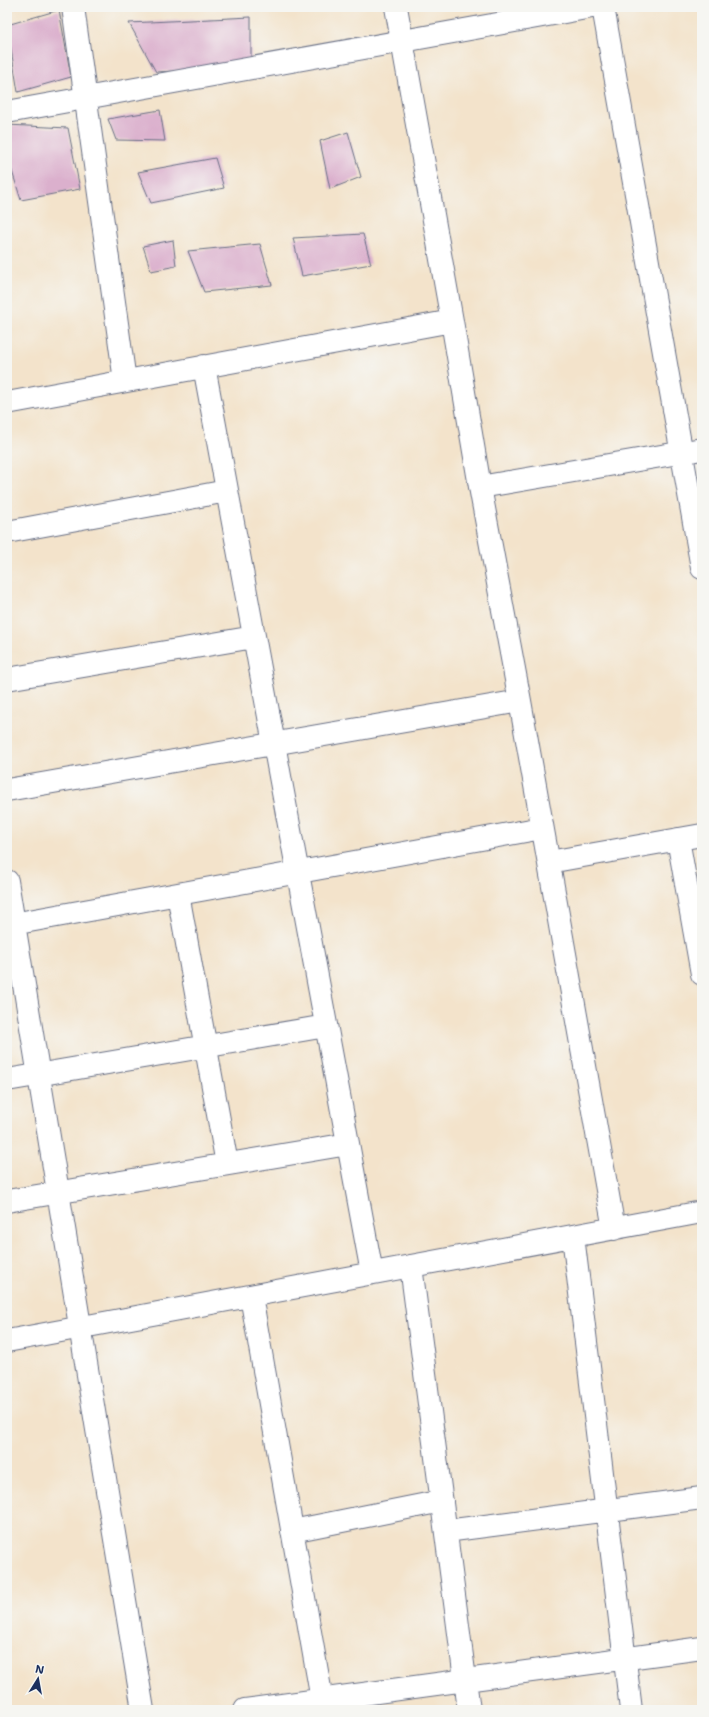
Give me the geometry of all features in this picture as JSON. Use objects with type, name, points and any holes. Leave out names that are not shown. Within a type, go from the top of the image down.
[{"type":"street","points":[[73,7],[125,381]]},
{"type":"street","points":[[396,7],[480,487],[520,701],[614,1229]]},
{"type":"street","points":[[7,112],[402,41],[538,12],[592,7]]},
{"type":"street","points":[[603,7],[692,451],[702,568]]},
{"type":"street","points":[[7,403],[452,321]]},
{"type":"street","points":[[204,366],[372,1273]]},
{"type":"street","points":[[480,487],[692,451]]},
{"type":"street","points":[[7,532],[227,491]]},
{"type":"street","points":[[7,679],[254,637]]},
{"type":"street","points":[[7,790],[520,701]]},
{"type":"street","points":[[10,924],[542,828]]},
{"type":"street","points":[[548,862],[702,835]]},
{"type":"street","points":[[678,839],[702,974]]},
{"type":"street","points":[[7,881],[10,924],[39,1075],[143,1710]]},
{"type":"street","points":[[178,894],[227,1164]]},
{"type":"street","points":[[7,1080],[326,1026]]},
{"type":"street","points":[[7,1201],[348,1144]]},
{"type":"street","points":[[7,1341],[702,1212]]},
{"type":"street","points":[[573,1236],[631,1710]]},
{"type":"street","points":[[411,1266],[469,1710]]},
{"type":"street","points":[[251,1296],[322,1700]]},
{"type":"street","points":[[446,1531],[702,1498]]},
{"type":"street","points":[[292,1530],[442,1502]]},
{"type":"street","points":[[245,1710],[702,1648]]},
{"type":"building","points":[[59,10],[71,77],[18,92],[7,25]]},
{"type":"building","points":[[251,17],[251,67],[156,72],[129,23]]},
{"type":"building","points":[[160,110],[165,141],[116,140],[108,119]]},
{"type":"building","points":[[7,125],[68,128],[80,189],[21,200],[7,155]]},
{"type":"building","points":[[348,132],[361,177],[330,189],[320,141]]},
{"type":"building","points":[[215,158],[224,188],[151,203],[138,172]]},
{"type":"building","points":[[363,234],[371,264],[302,276],[293,238]]},
{"type":"building","points":[[173,240],[176,266],[151,271],[143,246]]},
{"type":"building","points":[[260,244],[272,285],[204,292],[188,251]]}]
